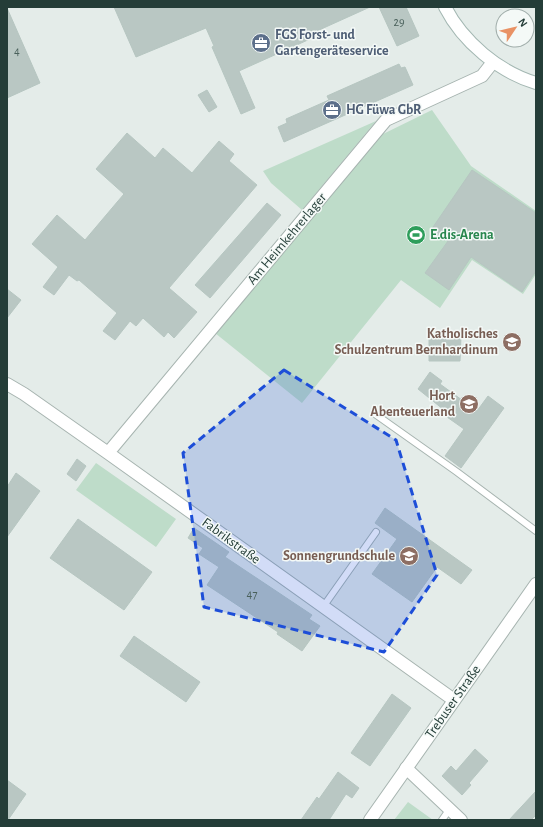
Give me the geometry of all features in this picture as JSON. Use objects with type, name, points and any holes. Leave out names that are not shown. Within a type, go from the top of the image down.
[{"type":"street","points":[[445,7],[460,29],[481,52],[508,72],[522,79],[536,83]]},
{"type":"street","name":"Am Heimkehrerlager","points":[[108,453],[386,120],[482,76],[493,62]]},
{"type":"street","name":"Fabrikstraße","points":[[7,384],[24,394],[108,453],[454,700]]},
{"type":"street","name":"Trebuser Straße","points":[[370,820],[536,584]]},
{"type":"street","points":[[406,768],[461,820]]},
{"type":"lane","points":[[375,414],[457,472],[536,532]]},
{"type":"lane","points":[[323,607],[376,532]]},
{"type":"lane","points":[[442,820],[449,810]]},
{"type":"highlighted area","points":[[284,370],[396,440],[437,575],[384,652],[204,607],[183,453]]},
{"type":"green space","name":"E.dis-Arena","points":[[432,110],[471,166],[536,211],[536,274],[523,294],[472,260],[440,308],[401,280],[302,403],[215,333],[381,135]]},
{"type":"green space","points":[[376,121],[302,210],[271,183],[263,171]]},
{"type":"green space","points":[[96,463],[176,519],[156,547],[76,490]]},
{"type":"green space","points":[[408,802],[433,820],[394,820]]},
{"type":"building","points":[[114,7],[370,7],[308,35],[310,39],[239,71],[255,108],[241,114],[212,47],[214,46],[206,28],[136,57]]},
{"type":"building","points":[[379,7],[406,7],[419,36],[397,46]]},
{"type":"building","points":[[7,8],[40,83],[7,98]]},
{"type":"building","name":"HG Füwa GbR","points":[[399,64],[401,68],[405,67],[413,85],[284,142],[278,127],[287,123],[286,119],[329,100],[327,96]]},
{"type":"building","points":[[207,90],[217,107],[209,112],[198,95]]},
{"type":"building","points":[[127,133],[155,158],[163,148],[192,173],[219,141],[234,154],[229,161],[257,185],[169,288],[197,312],[174,338],[168,332],[164,337],[143,318],[136,326],[130,321],[115,340],[103,331],[117,313],[79,280],[77,281],[69,275],[54,295],[43,287],[58,267],[32,244],[57,215],[85,240],[124,194],[96,169]]},
{"type":"building","points":[[472,170],[536,213],[536,271],[522,292],[471,257],[449,290],[425,273],[448,241],[431,230]]},
{"type":"building","points":[[267,203],[281,215],[210,298],[195,285]]},
{"type":"building","points":[[7,289],[21,300],[7,318]]},
{"type":"building","points":[[429,336],[461,336],[460,361],[429,361]]},
{"type":"building","points":[[430,372],[442,381],[440,384],[477,411],[488,396],[504,408],[461,468],[445,456],[464,429],[447,417],[449,414],[418,389]]},
{"type":"building","points":[[77,459],[86,466],[76,481],[67,474]]},
{"type":"building","points":[[16,473],[40,491],[7,537],[7,487]]},
{"type":"building","points":[[385,508],[472,570],[461,584],[437,567],[412,602],[372,574],[397,539],[375,523]]},
{"type":"building","points":[[78,519],[152,572],[124,610],[50,558]]},
{"type":"building","points":[[194,528],[229,552],[225,557],[312,615],[309,619],[320,626],[302,651],[277,634],[278,632],[207,585],[219,567],[199,554],[203,548],[188,538]]},
{"type":"building","points":[[134,636],[200,682],[186,702],[120,656]]},
{"type":"building","points":[[392,694],[411,708],[370,766],[351,753]]},
{"type":"building","points":[[475,749],[488,761],[469,783],[471,785],[462,795],[442,776],[451,766],[456,771]]},
{"type":"building","points":[[338,772],[359,788],[352,798],[346,794],[329,820],[301,820],[317,797],[319,799]]},
{"type":"building","points":[[7,780],[26,794],[8,820],[7,820]]},
{"type":"building","points":[[536,791],[536,815],[531,820],[509,820]]},
{"type":"place","name":"FGS Forst- und Gartengeräteservice","points":[[261,43]]},
{"type":"place","name":"HG Füwa GbR","points":[[332,110]]},
{"type":"place","name":"E.dis-Arena","points":[[416,235]]},
{"type":"place","name":"Katholisches Schulzentrum Bernhardinum","points":[[512,342]]},
{"type":"place","name":"Hort Abenteuerland","points":[[469,404]]},
{"type":"place","name":"Sonnengrundschule","points":[[409,556]]}]
